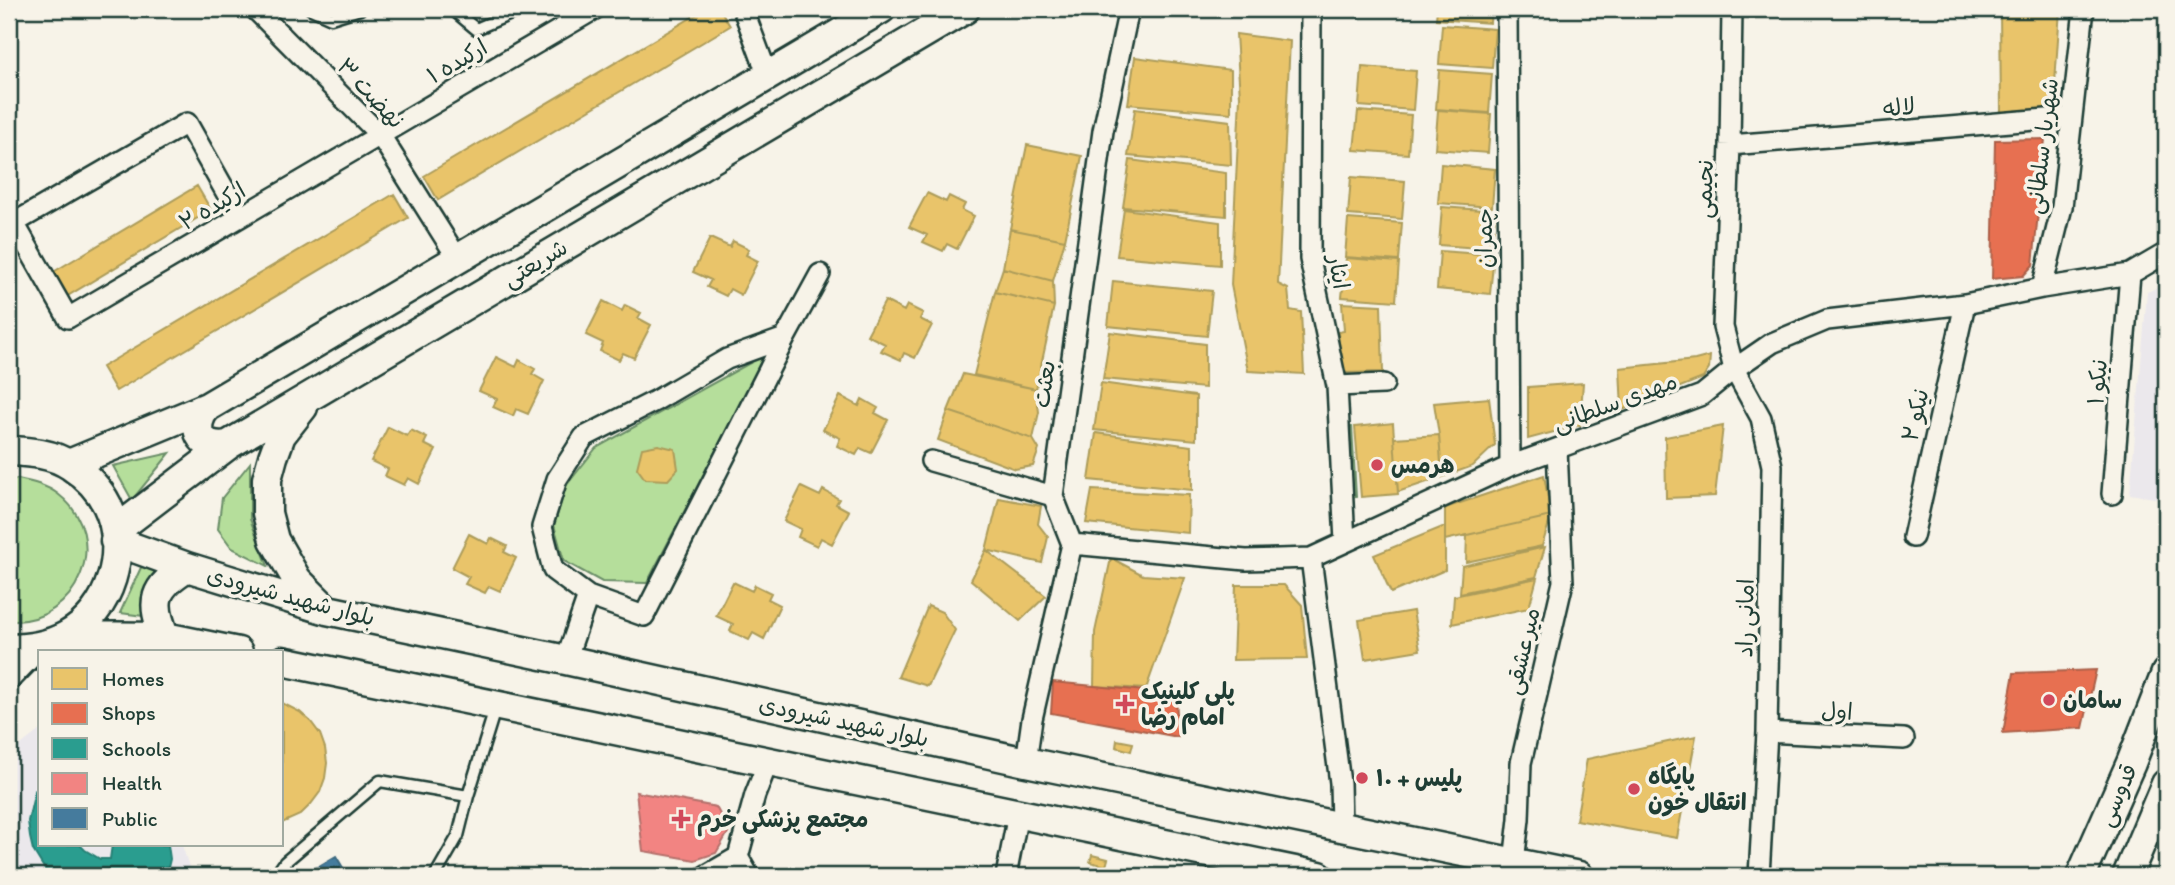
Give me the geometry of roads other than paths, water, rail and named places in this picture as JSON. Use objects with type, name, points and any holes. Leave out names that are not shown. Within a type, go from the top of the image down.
[{"type":"main road","name":"شریعتی","points":[[69,464],[207,407],[881,9]]},
{"type":"main road","name":"شریعتی","points":[[115,536],[228,445],[965,9]]},
{"type":"main road","points":[[312,395],[281,435],[267,479],[267,513],[274,540],[298,580],[327,610]]},
{"type":"main road","points":[[207,407],[200,415],[197,425],[200,436],[217,447],[228,445]]},
{"type":"main road","points":[[9,451],[38,452],[69,464],[90,482],[107,505],[115,536],[116,562],[107,591],[90,617],[67,636],[38,647],[9,649]]},
{"type":"main road","name":"بلوار شهید شیرودی","points":[[115,536],[187,567],[327,610],[1026,762],[1579,876]]},
{"type":"main road","points":[[165,637],[157,617],[158,596],[170,578],[187,567]]},
{"type":"main road","points":[[67,636],[165,637],[228,650]]},
{"type":"main road","points":[[284,661],[1319,876]]},
{"type":"main road","name":"قدوسی","points":[[2081,876],[2137,750],[2166,673]]},
{"type":"main road","name":"قدوسی","points":[[2127,876],[2166,784]]},
{"type":"street","name":"نهضت ۳","points":[[255,9],[380,135],[458,259]]},
{"type":"street","name":"ارکیده ۱","points":[[380,135],[595,9]]},
{"type":"street","points":[[743,9],[768,76]]},
{"type":"street","name":"بعثت","points":[[1072,544],[1053,496],[1103,131],[1129,9]]},
{"type":"street","name":"ایثار","points":[[1311,9],[1310,259],[1336,386],[1345,542]]},
{"type":"street","name":"چمران","points":[[1507,9],[1510,466]]},
{"type":"street","name":"نجیمی","points":[[1732,9],[1723,327],[1734,369]]},
{"type":"street","name":"شهریار سلطانی","points":[[2042,288],[2062,207],[2084,9]]},
{"type":"street","name":"لاله","points":[[1730,145],[2071,117]]},
{"type":"street","name":"ارکیده ۲","points":[[240,217],[187,124],[14,223],[68,318],[380,135]]},
{"type":"street","name":"مهدی سلطانی","points":[[1072,544],[1246,560],[1311,558],[1510,466],[1702,396],[1734,369],[1772,343],[1827,320],[1965,304],[2130,274],[2166,253]]},
{"type":"street","points":[[785,338],[727,359],[655,401],[584,437],[557,479],[542,527],[553,570],[588,596],[643,616],[820,274]]},
{"type":"street","name":"نیکو ۱","points":[[2112,494],[2130,274]]},
{"type":"street","name":"نیکو ۲","points":[[1913,537],[1965,304]]},
{"type":"street","name":"امانی راد","points":[[1734,369],[1761,418],[1772,466],[1767,732],[1759,876]]},
{"type":"street","points":[[1336,386],[1384,384]]},
{"type":"street","name":"میرعشقی","points":[[1514,862],[1521,764],[1563,582],[1557,449]]},
{"type":"street","points":[[931,461],[1053,496]]},
{"type":"street","points":[[1026,762],[1032,719],[1072,544]]},
{"type":"street","points":[[1311,558],[1340,783],[1341,826]]},
{"type":"street","points":[[566,660],[588,596]]},
{"type":"street","points":[[9,677],[38,647]]},
{"type":"street","name":"اول","points":[[1767,732],[1904,738]]},
{"type":"street","points":[[705,876],[738,857],[755,795],[768,762]]},
{"type":"street","points":[[1006,876],[1018,814]]},
{"type":"street","points":[[738,857],[749,876]]},
{"type":"lane","points":[[311,9],[331,18],[360,9]]},
{"type":"lane","points":[[452,9],[476,29],[522,9]]},
{"type":"lane","points":[[435,876],[458,836],[496,706]]},
{"type":"lane","points":[[275,876],[285,862],[380,781],[468,796]]},
{"type":"place","name":"هرمس","points":[[1377,465]]},
{"type":"place","name":"سامان","points":[[2049,700]]},
{"type":"place","name":"پلی کلینیک امام رضا","points":[[1125,704]]},
{"type":"place","name":"پلیس + ۱۰","points":[[1362,778]]},
{"type":"place","name":"پایگاه انتقال خون","points":[[1634,789]]},
{"type":"place","name":"مجتمع پزشکی خرم","points":[[681,819]]}]
